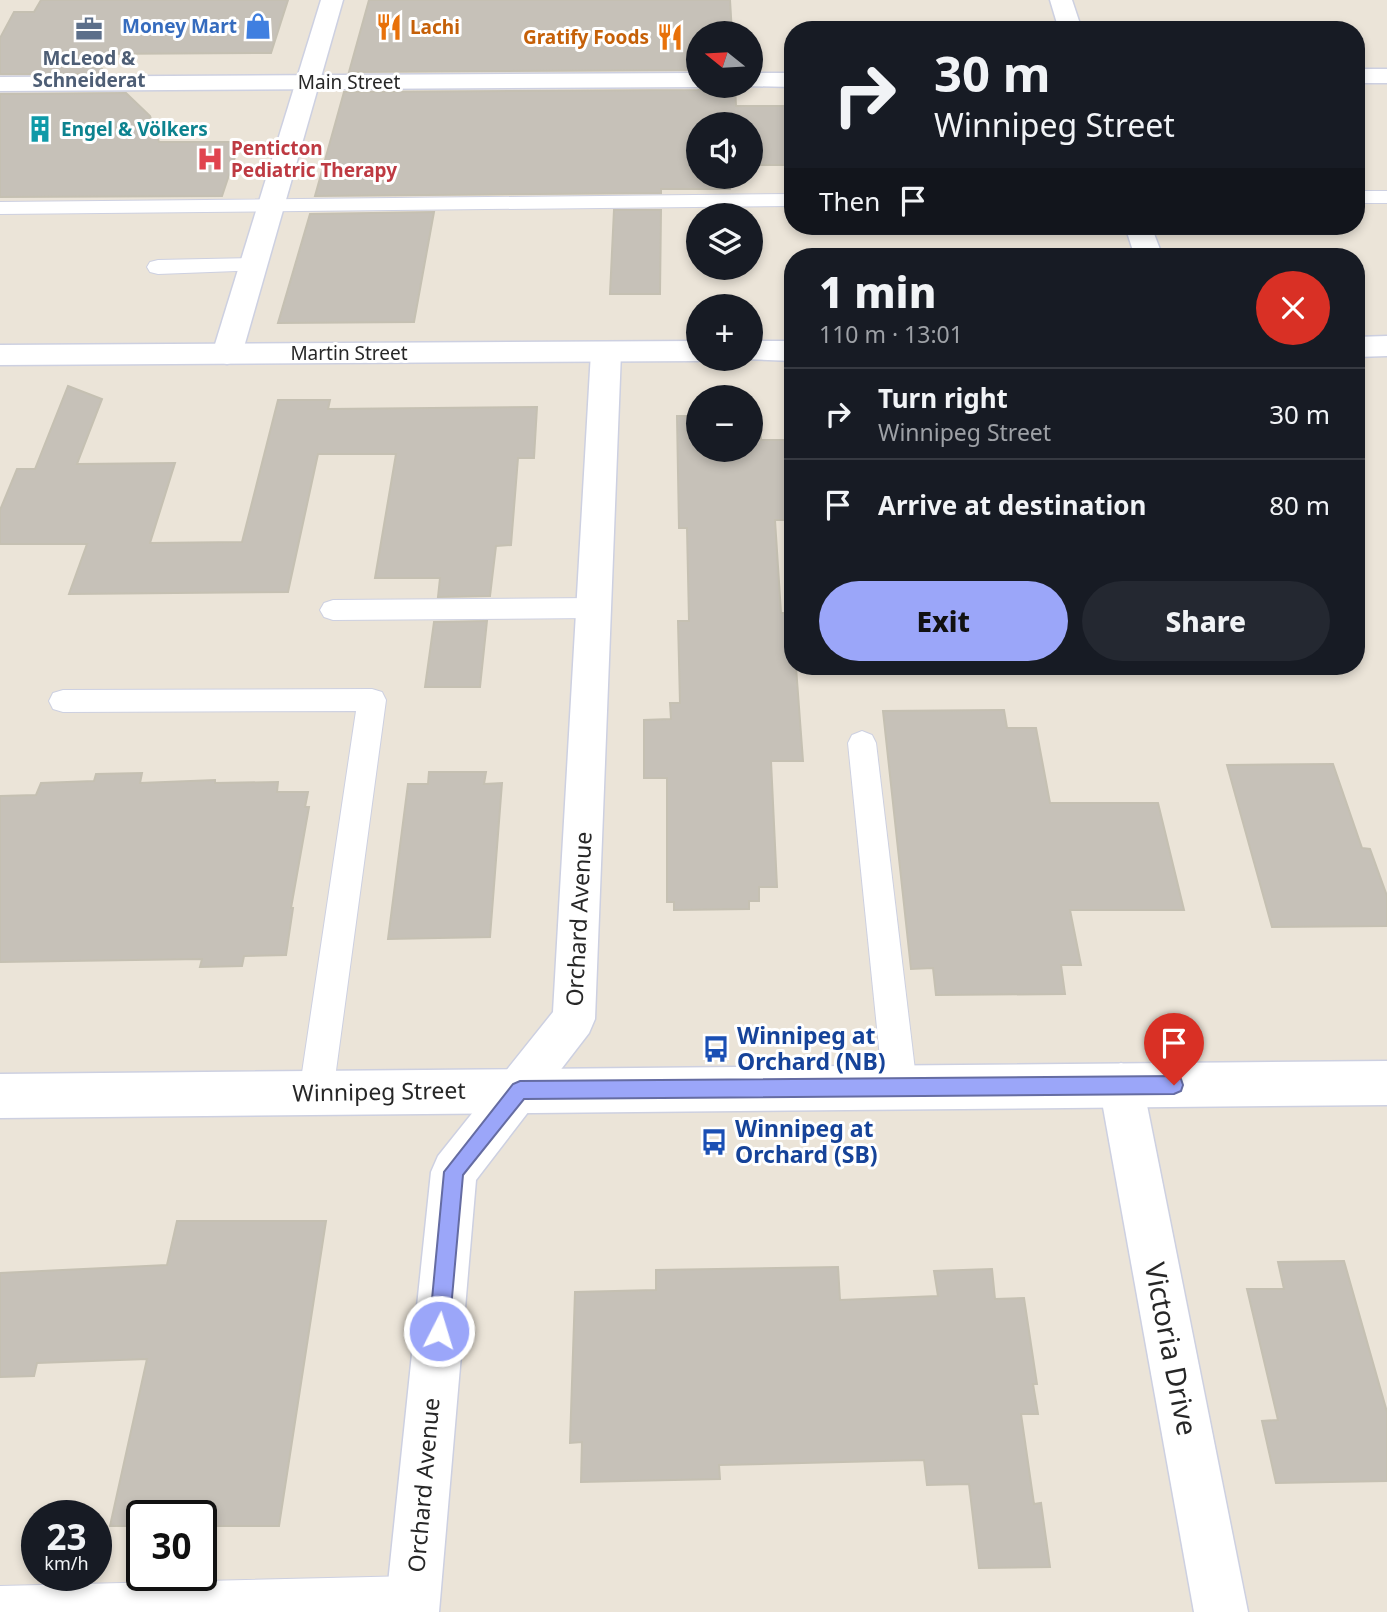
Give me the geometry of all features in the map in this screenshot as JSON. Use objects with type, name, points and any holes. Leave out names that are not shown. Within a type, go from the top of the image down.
[{"type":"street","points":[[227,354],[332,0]]},
{"type":"street","points":[[1061,0],[1068,21]]},
{"type":"street","points":[[1365,76],[1387,76]]},
{"type":"street","points":[[763,80],[784,79]]},
{"type":"street","name":"Main Street","points":[[0,84],[686,80]]},
{"type":"street","points":[[1365,347],[1387,346]]},
{"type":"street","name":"Martin Street","points":[[0,355],[686,351]]},
{"type":"street","points":[[763,351],[784,351]]},
{"type":"street","name":"Orchard Avenue","points":[[413,1604],[454,1172],[574,1019],[606,352]]},
{"type":"street","name":"Winnipeg Street","points":[[0,1096],[1387,1083]]},
{"type":"street","name":"Victoria Drive","points":[[1121,1085],[1221,1612]]},
{"type":"lane","points":[[1365,197],[1387,197]]},
{"type":"lane","points":[[0,208],[272,203],[784,200]]},
{"type":"lane","points":[[158,267],[254,265]]},
{"type":"lane","points":[[333,610],[593,608]]},
{"type":"lane","points":[[64,701],[372,700],[316,1093]]},
{"type":"lane","points":[[862,743],[900,1087]]},
{"type":"lane","points":[[0,1607],[413,1604]]},
{"type":"building","points":[[41,0],[288,0],[271,53],[87,54],[107,74],[0,74],[0,38],[14,12],[34,12]]},
{"type":"building","points":[[369,0],[730,0],[731,21],[686,21],[686,70],[349,72]]},
{"type":"building","points":[[686,90],[686,98],[736,98],[736,106],[784,106],[784,165],[763,165],[763,112],[686,112],[686,189],[661,189],[661,193],[315,196],[344,92]]},
{"type":"building","points":[[126,93],[150,116],[159,142],[240,142],[222,196],[0,197],[0,94]]},
{"type":"building","points":[[614,210],[661,210],[660,294],[610,294]]},
{"type":"building","points":[[434,212],[414,322],[278,323],[310,214]]},
{"type":"building","points":[[68,386],[102,399],[77,464],[175,463],[150,543],[242,542],[278,400],[330,400],[328,409],[537,407],[534,458],[518,458],[511,545],[496,546],[490,596],[438,597],[440,578],[375,578],[396,454],[318,454],[288,592],[69,594],[87,544],[0,544],[0,510],[17,469],[35,469]]},
{"type":"building","points":[[677,416],[686,416],[686,462],[763,462],[763,440],[784,440],[784,520],[775,520],[781,613],[784,613],[784,675],[797,675],[803,761],[771,761],[777,887],[759,887],[759,901],[749,901],[749,909],[674,910],[674,902],[667,902],[667,778],[644,778],[644,720],[671,719],[670,703],[680,703],[678,621],[689,621],[687,528],[679,528]]},
{"type":"building","points":[[487,621],[480,687],[425,687],[434,622]]},
{"type":"building","points":[[1004,710],[1007,728],[1036,728],[1050,803],[1158,803],[1184,910],[1070,910],[1081,965],[1061,965],[1065,994],[936,995],[933,968],[911,969],[883,711]]},
{"type":"building","points":[[1333,764],[1362,848],[1370,849],[1387,896],[1387,926],[1272,927],[1227,765]]},
{"type":"building","points":[[429,772],[486,772],[484,784],[502,783],[490,937],[388,939],[408,784],[428,784]]},
{"type":"building","points":[[142,773],[140,783],[215,780],[215,783],[278,782],[277,792],[308,792],[305,807],[309,807],[291,908],[286,955],[244,956],[242,966],[200,967],[202,959],[0,962],[0,796],[36,795],[41,783],[94,781],[96,774]]},
{"type":"building","points":[[177,1221],[326,1221],[279,1526],[217,1526],[217,1500],[126,1500],[126,1526],[112,1526],[147,1359],[37,1363],[34,1376],[0,1377],[0,1273],[167,1265]]},
{"type":"building","points":[[1344,1261],[1387,1412],[1387,1481],[1276,1483],[1262,1421],[1278,1420],[1247,1289],[1284,1289],[1278,1262]]},
{"type":"building","points":[[838,1267],[840,1300],[938,1296],[934,1271],[992,1269],[995,1299],[1024,1298],[1037,1384],[1033,1384],[1038,1414],[1021,1414],[1034,1504],[1041,1503],[1050,1567],[979,1568],[969,1484],[927,1485],[924,1460],[719,1465],[720,1479],[581,1482],[582,1442],[570,1443],[575,1292],[656,1290],[656,1270]]},
{"type":"place","name":"Money Mart","points":[[258,26]]},
{"type":"place","name":"Lachi","points":[[389,27]]},
{"type":"place","name":"McLeod & Schneiderat","points":[[89,29]]},
{"type":"place","name":"Gratify Foods","points":[[670,37]]},
{"type":"place","name":"Engel & Völkers","points":[[40,129]]},
{"type":"place","name":"Penticton Pediatric Therapy","points":[[210,159]]},
{"type":"place","name":"Winnipeg at Orchard (NB)","points":[[716,1049]]},
{"type":"place","name":"Winnipeg at Orchard (SB)","points":[[714,1142]]},
{"type":"route","points":[[439,1331],[454,1172],[520,1090],[1174,1085]]}]
